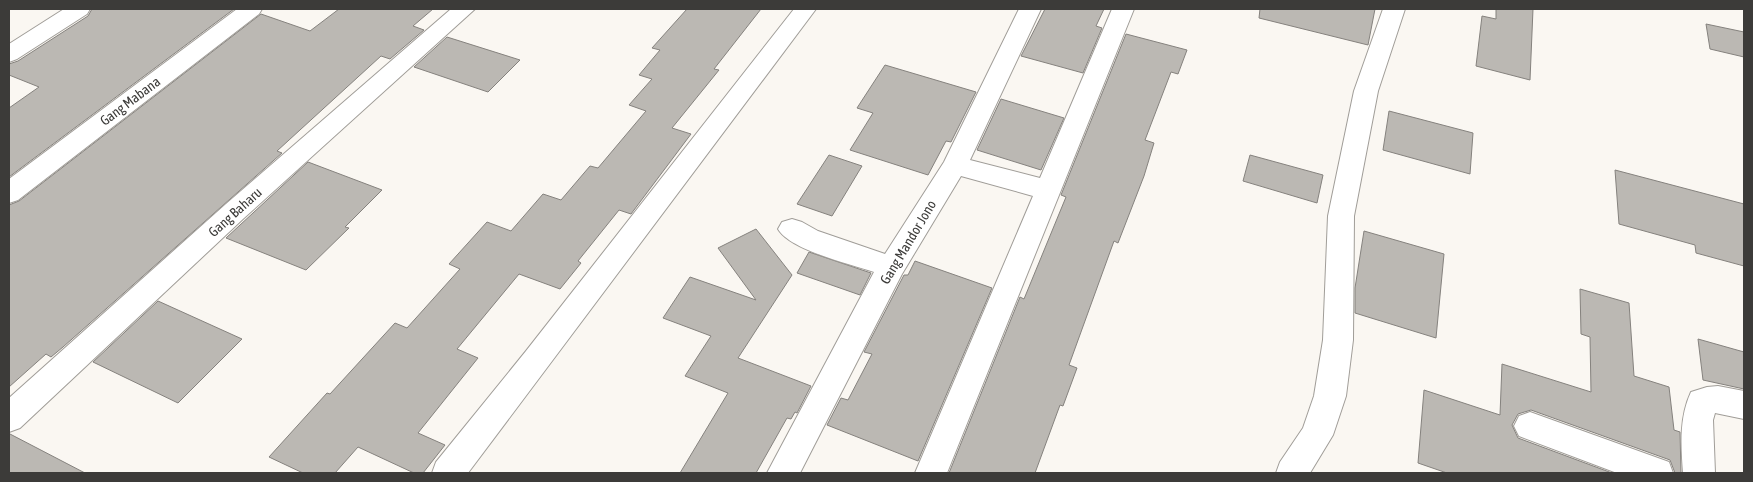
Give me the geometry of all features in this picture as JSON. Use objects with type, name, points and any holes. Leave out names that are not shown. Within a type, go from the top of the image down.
[{"type":"street","points":[[9,54],[79,9]]},
{"type":"street","name":"Gang Mabana","points":[[9,193],[251,9]]},
{"type":"street","name":"Gang Baharu","points":[[9,418],[235,211],[464,9]]},
{"type":"street","points":[[448,473],[537,360],[805,9]]},
{"type":"street","name":"Gang Mandor Jono","points":[[782,473],[891,267],[955,166],[1030,9]]},
{"type":"street","points":[[931,473],[1123,9]]},
{"type":"street","points":[[1292,473],[1317,435],[1330,396],[1338,340],[1341,216],[1366,91],[1394,9]]},
{"type":"street","points":[[955,166],[1048,190]]},
{"type":"street","points":[[792,229],[816,242],[891,267]]},
{"type":"street","points":[[1700,473],[1697,420],[1702,402],[1708,399],[1724,400],[1744,405]]},
{"type":"street","points":[[1530,426],[1657,473]]},
{"type":"building","points":[[92,9],[234,9],[9,177],[9,108],[39,87],[9,75],[9,64],[18,61],[88,16]]},
{"type":"building","points":[[339,9],[433,9],[413,26],[424,30],[390,59],[381,56],[277,151],[282,153],[63,347],[51,357],[46,354],[9,387],[9,205],[19,201],[261,14],[310,31]]},
{"type":"building","points":[[687,9],[761,9],[714,69],[719,70],[672,128],[691,134],[631,214],[619,210],[578,261],[581,263],[560,289],[519,274],[457,349],[478,358],[418,433],[445,445],[423,473],[414,473],[358,447],[335,473],[303,473],[269,457],[327,393],[330,394],[395,323],[407,328],[460,269],[449,264],[487,222],[511,231],[543,194],[561,200],[590,166],[598,168],[646,111],[629,105],[652,79],[639,75],[660,50],[652,48]]},
{"type":"building","points":[[1045,9],[1104,9],[1096,26],[1102,28],[1083,73],[1021,56]]},
{"type":"building","points":[[1260,9],[1375,9],[1368,45],[1259,18]]},
{"type":"building","points":[[1496,9],[1533,9],[1530,80],[1476,66],[1482,16],[1496,19]]},
{"type":"building","points":[[1706,24],[1744,32],[1744,57],[1710,49]]},
{"type":"building","points":[[1126,34],[1187,50],[1178,74],[1171,72],[1145,140],[1154,143],[1144,176],[1118,243],[1114,241],[1069,365],[1077,368],[1063,406],[1060,405],[1035,473],[949,473],[1020,297],[1024,299],[1066,197],[1061,195]]},
{"type":"building","points":[[447,37],[520,60],[488,92],[414,67]]},
{"type":"building","points":[[885,65],[976,92],[951,142],[946,141],[928,175],[850,150],[873,113],[857,108]]},
{"type":"building","points":[[1001,99],[1064,118],[1041,170],[977,150]]},
{"type":"building","points":[[1389,111],[1473,133],[1470,174],[1383,150]]},
{"type":"building","points":[[829,155],[862,166],[832,216],[797,204]]},
{"type":"building","points":[[1250,155],[1323,175],[1317,203],[1243,181]]},
{"type":"building","points":[[308,162],[382,190],[345,227],[349,228],[306,270],[226,238]]},
{"type":"building","points":[[1615,170],[1744,204],[1744,266],[1696,253],[1695,245],[1619,224]]},
{"type":"building","points":[[756,229],[792,275],[738,358],[811,386],[797,413],[795,412],[791,419],[787,418],[756,473],[680,473],[728,393],[685,376],[711,336],[663,318],[690,277],[756,300],[718,248]]},
{"type":"building","points":[[1364,231],[1444,254],[1436,338],[1355,313],[1355,288]]},
{"type":"building","points":[[809,252],[871,273],[860,295],[797,273]]},
{"type":"building","points":[[915,261],[992,288],[918,461],[827,425],[841,398],[848,400],[872,354],[864,352],[904,275],[908,275]]},
{"type":"building","points":[[1580,289],[1629,303],[1634,376],[1669,387],[1674,430],[1680,432],[1681,473],[1675,473],[1670,460],[1531,410],[1518,414],[1512,425],[1518,438],[1612,473],[1447,473],[1418,463],[1424,390],[1500,415],[1502,364],[1591,392],[1590,337],[1581,334]]},
{"type":"building","points":[[158,301],[242,339],[178,403],[93,362]]},
{"type":"building","points":[[1698,339],[1744,352],[1744,389],[1703,380]]},
{"type":"building","points":[[10,434],[85,473],[9,473]]}]
